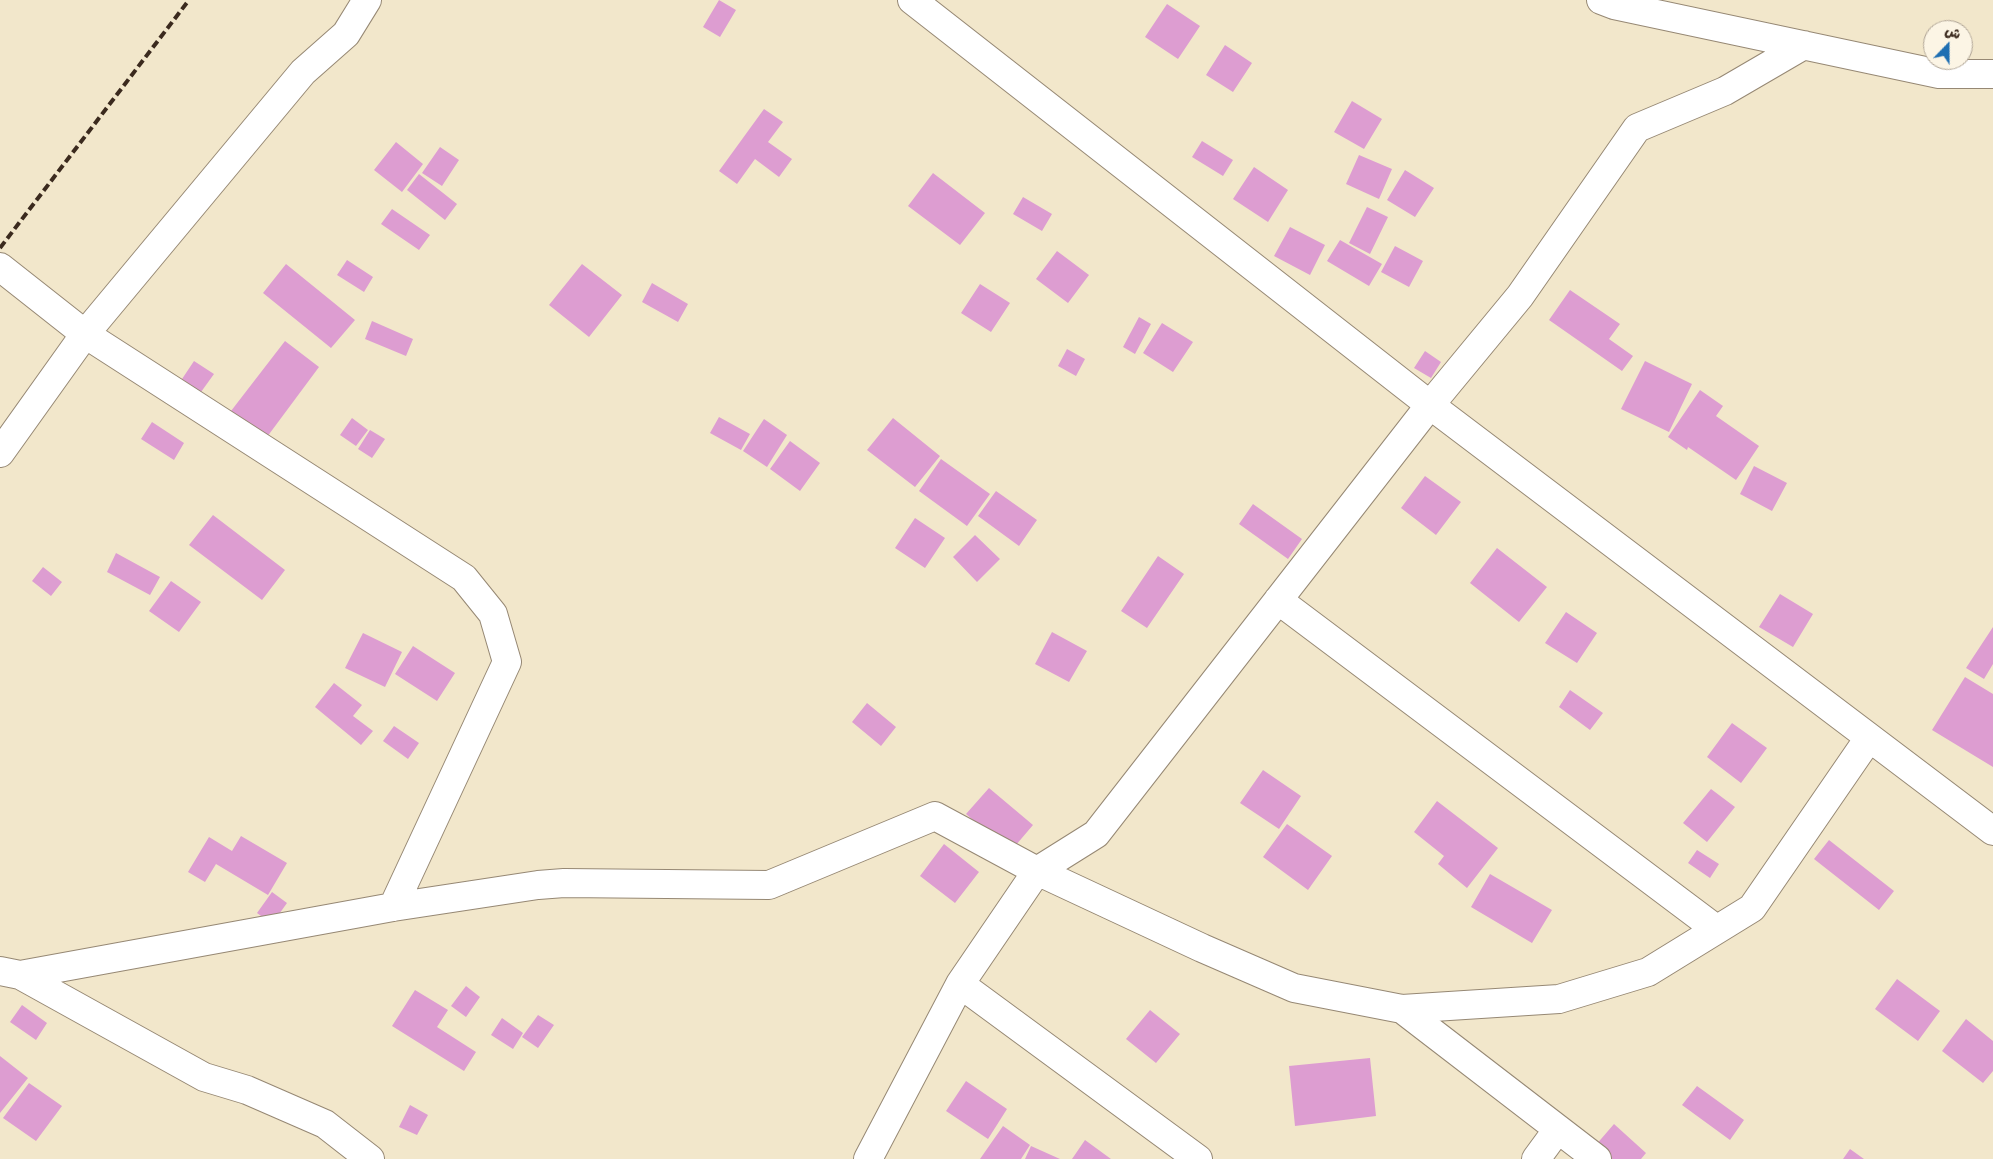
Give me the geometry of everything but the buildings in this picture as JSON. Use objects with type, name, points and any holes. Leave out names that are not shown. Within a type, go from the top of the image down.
[{"type":"street","points":[[0,453],[85,334],[303,72],[346,34],[367,0]]},
{"type":"street","points":[[912,0],[1430,405],[1993,831]]},
{"type":"street","points":[[1611,2],[1939,74],[1993,74]]},
{"type":"street","points":[[868,1159],[960,984],[1037,871],[1096,834],[1430,405],[1520,296],[1636,128],[1725,91],[1804,45]]},
{"type":"street","points":[[0,267],[85,334],[464,578],[493,614],[507,662],[393,907]]},
{"type":"street","points":[[1278,600],[1716,929]]},
{"type":"street","points":[[10,973],[393,907],[538,885],[564,883],[769,885],[935,816],[1037,871],[1202,948],[1294,988],[1402,1009],[1559,1000],[1648,972],[1752,908],[1869,738]]},
{"type":"street","points":[[10,973],[204,1077],[247,1090],[325,1124],[370,1159]]},
{"type":"street","points":[[960,984],[1198,1159]]},
{"type":"street","points":[[1402,1009],[1597,1159]]},
{"type":"street","points":[[1536,1159],[1558,1129]]},
{"type":"railway","points":[[0,248],[189,0]]}]
